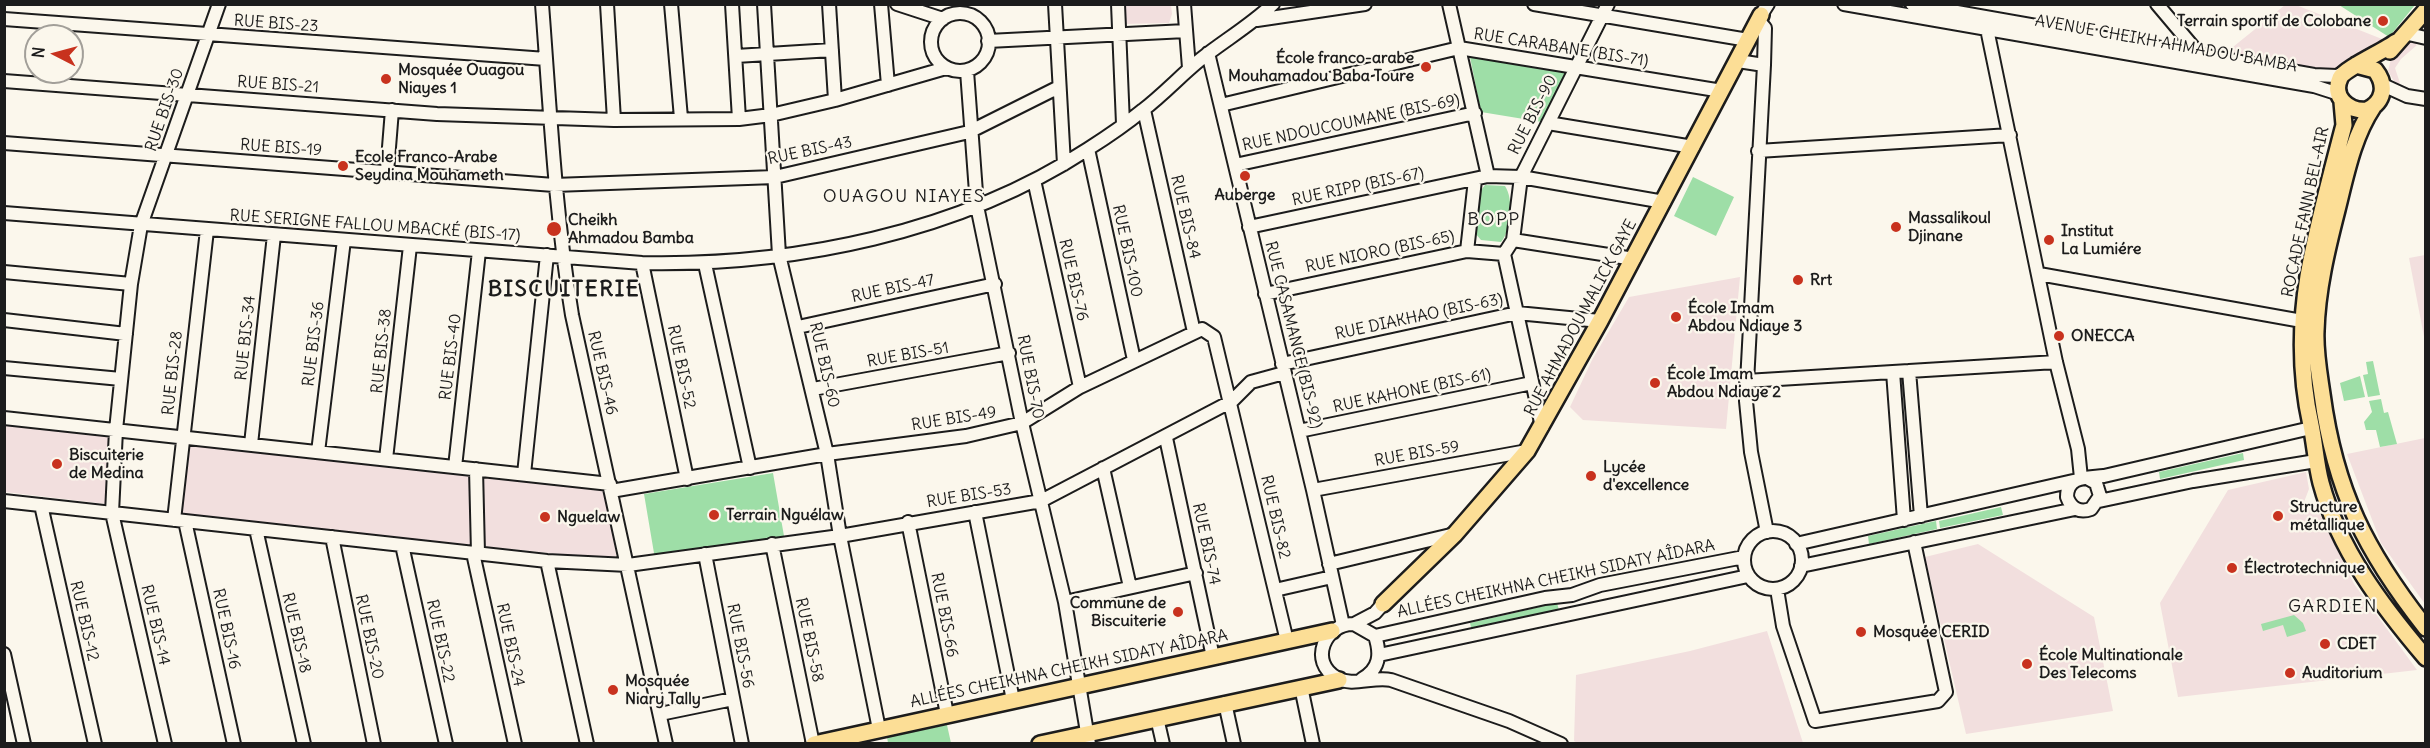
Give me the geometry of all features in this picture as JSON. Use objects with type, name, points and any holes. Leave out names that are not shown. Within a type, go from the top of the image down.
[{"type":"main road","points":[[2350,69],[2369,67],[2379,92],[2360,111],[2340,98],[2338,84],[2350,69],[2379,55],[2426,10]]},
{"type":"main road","name":"RUE AHMADOU MALICK GAYE","points":[[1383,603],[1455,534],[1527,451],[1542,428],[1634,259],[1762,11]]},
{"type":"main road","name":"ROCADE FANN BEL-AIR","points":[[2400,37],[2379,92],[2358,135],[2328,248],[2318,305],[2316,354],[2328,435],[2340,484],[2363,536],[2378,562],[2426,628]]},
{"type":"main road","name":"ROCADE FANN BEL-AIR","points":[[2340,98],[2344,125],[2308,275],[2302,321],[2303,384],[2316,461],[2330,509],[2350,553],[2369,585],[2426,658]]},
{"type":"main road","name":"ALLÉES CHEIKHNA CHEIKH SIDATY AÎDARA","points":[[814,744],[1013,700],[1080,689],[1343,627]]},
{"type":"main road","points":[[1040,744],[1339,680]]},
{"type":"street","name":"RUE BIS-30","points":[[121,379],[131,284],[141,225],[219,4]]},
{"type":"street","name":"RUE BIS-46","points":[[542,4],[554,185],[572,315],[666,744]]},
{"type":"street","points":[[607,4],[614,120]]},
{"type":"street","points":[[671,4],[681,118]]},
{"type":"street","points":[[732,4],[739,119]]},
{"type":"street","name":"RUE BIS-60","points":[[764,4],[779,255],[827,454],[840,537],[879,729]]},
{"type":"street","points":[[829,4],[835,100]]},
{"type":"street","points":[[881,4],[888,85]]},
{"type":"street","points":[[897,4],[943,19]]},
{"type":"street","points":[[1055,4],[1064,164]]},
{"type":"street","points":[[1118,4],[1123,124]]},
{"type":"street","points":[[1184,4],[1189,68]]},
{"type":"street","name":"RUE SERIGNE FALLOU MBACKÉ (BIS-17)","points":[[4,213],[642,263],[705,264],[832,249],[976,206],[1064,164],[1144,110],[1189,68],[1256,20],[1273,4]]},
{"type":"street","points":[[1256,20],[1365,4]]},
{"type":"street","points":[[1449,4],[1488,177]]},
{"type":"street","points":[[1534,4],[1605,10],[1748,40]]},
{"type":"street","name":"AVENUE CHEIKH AHMADOU BAMBA","points":[[1844,4],[2314,86],[2340,98]]},
{"type":"street","name":"AVENUE CHEIKH AHMADOU BAMBA","points":[[1912,4],[2314,75],[2337,76],[2350,69]]},
{"type":"street","points":[[2157,4],[2200,55]]},
{"type":"street","points":[[957,9],[979,20],[987,33],[988,41],[982,61],[967,71],[946,68],[936,58],[931,44],[934,30],[943,19],[957,9]]},
{"type":"street","name":"RUE BIS-90","points":[[1513,240],[1521,177],[1605,10]]},
{"type":"street","points":[[1762,11],[1765,28],[1764,65],[1746,381],[1749,441],[1767,532]]},
{"type":"street","name":"RUE BIS-23","points":[[4,19],[546,59]]},
{"type":"street","points":[[1987,29],[2056,362],[2078,449],[2080,479]]},
{"type":"street","points":[[988,41],[1186,31]]},
{"type":"street","points":[[2400,37],[2426,38]]},
{"type":"street","name":"RUE CARABANE (BIS-71)","points":[[1221,105],[1459,48],[1722,91]]},
{"type":"street","points":[[736,56],[767,52],[831,50]]},
{"type":"street","name":"RUE CASAMANCE (BIS-92)","points":[[1208,53],[1313,490],[1343,627]]},
{"type":"street","points":[[1738,61],[1764,65]]},
{"type":"street","name":"RUE BIS-21","points":[[4,81],[392,110],[550,119],[739,119],[771,115],[835,100],[946,68]]},
{"type":"street","name":"RUE BIS-70","points":[[967,71],[969,132],[976,206],[995,284],[1022,423],[1065,602],[1087,735]]},
{"type":"street","name":"RUE BIS-43","points":[[554,185],[775,177],[969,132],[1059,87]]},
{"type":"street","points":[[2379,92],[2426,99]]},
{"type":"street","points":[[387,172],[392,110]]},
{"type":"street","name":"RUE BIS-84","points":[[1144,110],[1194,332]]},
{"type":"street","name":"RUE NDOUCOUMANE (BIS-69)","points":[[1235,165],[1475,113]]},
{"type":"street","points":[[1548,123],[1692,147]]},
{"type":"street","points":[[1758,151],[2010,135]]},
{"type":"street","name":"RUE BIS-19","points":[[4,143],[554,185]]},
{"type":"street","name":"RUE BIS-100","points":[[1088,149],[1134,360]]},
{"type":"street","name":"RUE RIPP (BIS-67)","points":[[1249,227],[1488,177],[1521,177]]},
{"type":"street","points":[[1521,177],[1664,202]]},
{"type":"street","name":"RUE BIS-76","points":[[1034,180],[1080,387]]},
{"type":"street","points":[[1467,251],[1474,180]]},
{"type":"street","name":"RUE BIS-28","points":[[180,520],[183,437],[207,230]]},
{"type":"street","name":"RUE BIS-34","points":[[251,444],[274,235]]},
{"type":"street","name":"RUE BIS-36","points":[[318,452],[344,240]]},
{"type":"street","points":[[1542,428],[1504,254],[1513,240],[1634,259]]},
{"type":"street","name":"RUE BIS-38","points":[[386,459],[410,246]]},
{"type":"street","name":"RUE BIS-40","points":[[455,467],[479,251]]},
{"type":"street","name":"RUE NIORO (BIS-65)","points":[[1265,294],[1467,251],[1504,254]]},
{"type":"street","points":[[524,474],[547,255]]},
{"type":"street","name":"RUE BIS-52","points":[[642,263],[687,479]]},
{"type":"street","points":[[705,264],[750,468]]},
{"type":"street","points":[[4,272],[131,284]]},
{"type":"street","points":[[2039,274],[2302,321]]},
{"type":"street","name":"RUE BIS-47","points":[[798,327],[995,284]]},
{"type":"street","name":"RUE DIAKHAO (BIS-63)","points":[[1283,368],[1517,313],[1600,321]]},
{"type":"street","points":[[4,320],[126,334]]},
{"type":"street","points":[[1194,332],[1202,329],[1214,337],[1232,401]]},
{"type":"street","name":"RUE BIS-49","points":[[4,418],[524,474],[610,487],[687,479],[827,454],[966,436],[1022,423],[1080,387],[1194,332]]},
{"type":"street","name":"RUE BIS-51","points":[[813,389],[1009,353]]},
{"type":"street","points":[[1746,381],[2056,362]]},
{"type":"street","points":[[4,368],[121,379]]},
{"type":"street","name":"RUE BIS-53","points":[[4,501],[547,561],[628,565],[772,544],[840,537],[908,522],[1041,501],[1166,438],[1232,401],[1251,382],[1283,368]]},
{"type":"street","points":[[1909,371],[1921,516]]},
{"type":"street","points":[[1893,372],[1904,520]]},
{"type":"street","name":"RUE BIS-14","points":[[121,379],[112,513],[165,744]]},
{"type":"street","name":"RUE KAHONE (BIS-61)","points":[[1299,431],[1532,383]]},
{"type":"street","name":"RUE BIS-82","points":[[1232,401],[1287,640]]},
{"type":"street","points":[[1796,544],[2311,428]]},
{"type":"street","name":"RUE BIS-74","points":[[1166,438],[1213,657]]},
{"type":"street","name":"RUE BIS-59","points":[[1313,490],[1527,451]]},
{"type":"street","points":[[1801,566],[2075,509],[2091,509],[2098,501],[2193,481],[2316,461]]},
{"type":"street","points":[[1103,468],[1131,587]]},
{"type":"street","name":"RUE BIS-24","points":[[476,469],[476,553],[515,744]]},
{"type":"street","points":[[2080,479],[2098,487],[2098,501]]},
{"type":"street","points":[[2075,509],[2067,497],[2067,491],[2080,479]]},
{"type":"street","name":"RUE BIS-12","points":[[41,505],[95,744]]},
{"type":"street","points":[[975,512],[1013,700]]},
{"type":"street","name":"RUE BIS-16","points":[[180,520],[234,744]]},
{"type":"street","name":"RUE BIS-66","points":[[908,522],[947,714]]},
{"type":"street","name":"RUE BIS-18","points":[[256,529],[304,744]]},
{"type":"street","points":[[1767,532],[1783,533],[1796,544],[1801,566],[1796,577],[1788,585],[1777,589],[1759,585],[1748,576],[1744,557],[1749,543],[1767,532]]},
{"type":"street","points":[[1329,564],[1455,534]]},
{"type":"street","name":"RUE BIS-20","points":[[332,537],[374,744]]},
{"type":"street","points":[[1777,589],[1783,626],[1815,721],[1938,701],[1946,692],[1914,542]]},
{"type":"street","name":"RUE BIS-58","points":[[772,544],[814,744]]},
{"type":"street","name":"RUE BIS-22","points":[[402,545],[446,744]]},
{"type":"street","name":"RUE BIS-56","points":[[705,554],[742,744]]},
{"type":"street","name":"ALLÉES CHEIKHNA CHEIKH SIDATY AÎDARA","points":[[1383,603],[1374,620],[1374,636],[1545,598],[1572,595],[1600,585],[1744,557]]},
{"type":"street","points":[[547,561],[587,744]]},
{"type":"street","points":[[1065,602],[1196,573]]},
{"type":"street","points":[[1362,680],[1378,659],[1748,576]]},
{"type":"street","points":[[1275,590],[1332,577]]},
{"type":"street","points":[[1383,603],[1375,612],[1343,627],[1323,644],[1322,659],[1329,672],[1339,680],[1352,682],[1378,677],[1391,680],[1509,721],[1559,743]]},
{"type":"street","points":[[1343,627],[1374,636],[1378,659],[1391,680]]},
{"type":"street","points":[[4,654],[24,744]]},
{"type":"street","points":[[1301,687],[1313,744]]},
{"type":"street","points":[[660,714],[733,699]]},
{"type":"street","points":[[1225,703],[1234,744]]},
{"type":"street","points":[[1157,718],[1163,744]]},
{"type":"street","points":[[1543,744],[1559,743]]},
{"type":"shaded area","points":[[1122,5],[1171,5],[1172,14],[1169,23],[1122,24]]},
{"type":"shaded area","points":[[2285,5],[2296,5],[2387,41],[2343,67],[2326,73],[2223,55]]},
{"type":"shaded area","points":[[2411,38],[2417,45],[2401,59],[2395,68],[2400,83],[2397,86],[2388,71],[2391,59]]},
{"type":"shaded area","points":[[2426,255],[2425,342],[2409,258]]},
{"type":"shaded area","points":[[1740,277],[1726,429],[1583,420],[1570,407],[1592,360],[1629,297]]},
{"type":"shaded area","name":"Biscuiterie de Medina","points":[[5,423],[112,436],[106,504],[5,492]]},
{"type":"shaded area","points":[[2425,438],[2425,604],[2381,543],[2347,454]]},
{"type":"shaded area","points":[[185,443],[469,471],[471,547],[178,514]]},
{"type":"shaded area","points":[[2306,472],[2309,489],[2304,502],[2318,510],[2354,584],[2417,670],[2178,697],[2160,603],[2228,490]]},
{"type":"shaded area","name":"Nguelaw","points":[[481,474],[604,488],[617,560],[482,546]]},
{"type":"shaded area","name":"École Multinationale Des Telecoms","points":[[1978,544],[2094,617],[2113,711],[1966,734],[1925,557]]},
{"type":"shaded area","points":[[1767,631],[1803,743],[1579,744],[1574,741],[1576,675],[1690,651]]},
{"type":"green space","name":"Terrain sportif de Colobane","points":[[2339,5],[2415,5],[2389,37]]},
{"type":"green space","points":[[1470,57],[1569,73],[1542,122],[1481,112]]},
{"type":"green space","points":[[1693,177],[1734,197],[1716,236],[1674,216]]},
{"type":"green space","name":"BOPP","points":[[1485,185],[1505,186],[1510,199],[1509,223],[1501,242],[1481,240],[1475,233],[1479,193]]},
{"type":"green space","points":[[2373,361],[2380,395],[2368,397],[2363,375],[2368,374],[2366,362]]},
{"type":"green space","points":[[2360,376],[2365,397],[2344,401],[2340,383]]},
{"type":"green space","points":[[2381,399],[2384,413],[2388,412],[2397,444],[2380,447],[2376,430],[2366,430],[2364,422],[2372,412],[2369,401]]},
{"type":"green space","points":[[2243,453],[2244,460],[2160,479],[2159,472]]},
{"type":"green space","name":"Terrain Nguélaw","points":[[773,473],[784,536],[655,559],[644,494]]},
{"type":"green space","points":[[2001,507],[2003,515],[1940,528],[1939,521]]},
{"type":"green space","points":[[1936,521],[1937,529],[1869,544],[1868,536]]},
{"type":"green space","points":[[1557,603],[1559,610],[1472,631],[1470,623]]},
{"type":"green space","points":[[2294,615],[2303,623],[2306,631],[2287,637],[2283,625],[2263,631],[2261,624]]},
{"type":"green space","points":[[947,725],[951,743],[888,743],[887,737]]},
{"type":"place","name":"Terrain sportif de Colobane","points":[[2383,21]]},
{"type":"place","name":"École franco-arabe Mouhamadou Baba Toure","points":[[1426,67]]},
{"type":"place","name":"Mosquée Ouagou Niayes 1","points":[[386,79]]},
{"type":"place","name":"Ecole Franco-Arabe Seydina Mouhameth","points":[[343,166]]},
{"type":"place","name":"Auberge","points":[[1245,176]]},
{"type":"place","name":"Massalikoul Djinane","points":[[1896,227]]},
{"type":"place","name":"Cheikh Ahmadou Bamba","points":[[554,229]]},
{"type":"place","name":"Institut La Lumiére","points":[[2049,240]]},
{"type":"place","name":"Rrt","points":[[1798,280]]},
{"type":"place","name":"École Imam Abdou Ndiaye 3","points":[[1676,317]]},
{"type":"place","name":"ONECCA","points":[[2059,336]]},
{"type":"place","name":"École Imam Abdou Ndiaye 2","points":[[1655,383]]},
{"type":"place","name":"Biscuiterie de Medina","points":[[57,464]]},
{"type":"place","name":"Lycée d'excellence","points":[[1591,476]]},
{"type":"place","name":"Terrain Nguélaw","points":[[714,515]]},
{"type":"place","name":"Structure métallique","points":[[2278,516]]},
{"type":"place","name":"Nguelaw","points":[[545,517]]},
{"type":"place","name":"Électrotechnique","points":[[2232,568]]},
{"type":"place","name":"Commune de Biscuiterie","points":[[1178,612]]},
{"type":"place","name":"Mosquée CERID","points":[[1861,632]]},
{"type":"place","name":"CDET","points":[[2325,644]]},
{"type":"place","name":"École Multinationale Des Telecoms","points":[[2027,664]]},
{"type":"place","name":"Auditorium","points":[[2290,673]]},
{"type":"place","name":"Mosquée Niary Tally","points":[[613,690]]},
{"type":"district","name":"OUAGOU NIAYES","points":[[904,197]]},
{"type":"district","name":"BOPP","points":[[1494,220]]},
{"type":"district","name":"BISCUITERIE","points":[[564,290]]},
{"type":"district","name":"GARDIEN","points":[[2333,607]]}]
